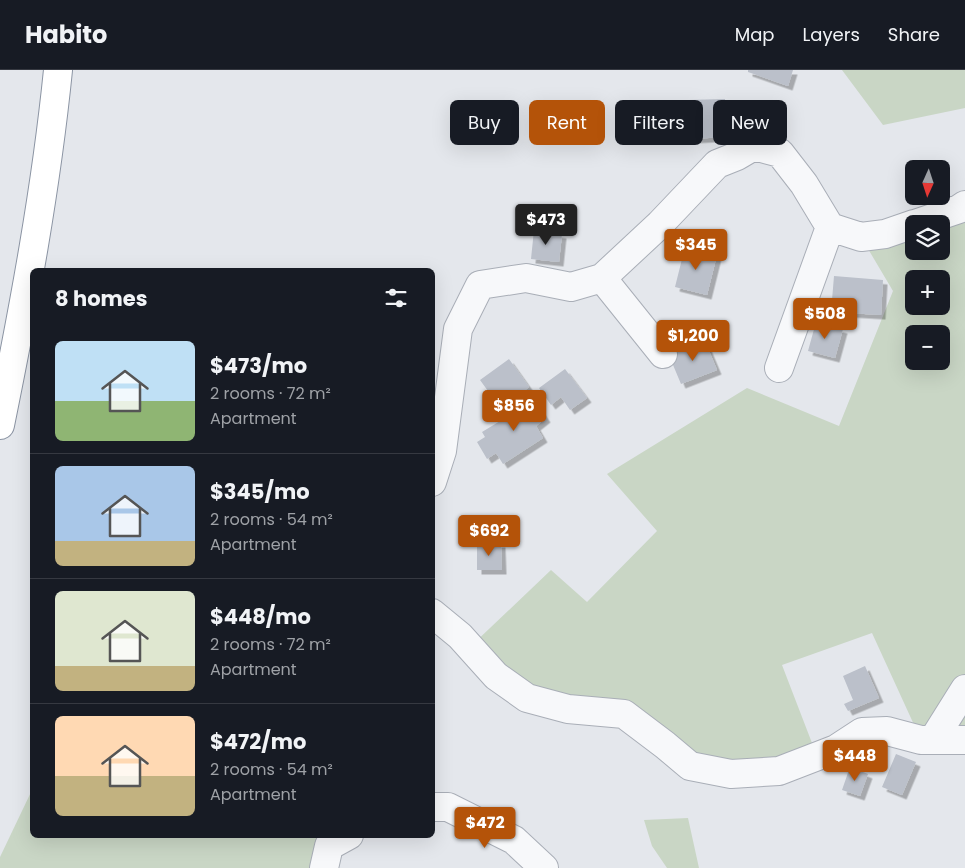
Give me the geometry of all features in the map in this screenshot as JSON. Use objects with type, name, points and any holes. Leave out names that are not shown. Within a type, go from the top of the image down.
[{"type":"highway","points":[[30,268],[52,129],[58,70]]},
{"type":"highway","points":[[0,425],[30,269]]},
{"type":"street","points":[[435,473],[442,451],[458,329],[480,285],[526,278],[571,287],[602,278],[660,224],[717,164],[738,156],[754,146],[780,153],[804,184],[830,226],[861,237],[886,234],[905,227]]},
{"type":"street","points":[[941,215],[965,205]]},
{"type":"street","points":[[779,368],[830,226]]},
{"type":"street","points":[[602,278],[663,354]]},
{"type":"street","points":[[435,615],[460,636],[496,676],[527,698],[568,709],[624,714],[690,766],[731,774],[779,771],[836,749],[862,732],[887,731],[922,740],[965,740]]},
{"type":"street","points":[[933,740],[965,689]]},
{"type":"street","points":[[435,807],[448,807],[514,840],[544,868]]},
{"type":"green space","points":[[842,70],[965,70],[965,108],[883,125]]},
{"type":"green space","points":[[965,205],[965,740],[921,740],[872,633],[782,665],[817,756],[731,774],[624,714],[568,709],[470,647],[551,570],[587,602],[657,531],[607,474],[747,388],[839,426],[893,291],[861,237],[905,226],[905,260],[950,260],[950,217]]},
{"type":"green space","points":[[30,794],[30,838],[325,838],[335,868],[0,868],[0,857]]},
{"type":"green space","points":[[688,818],[699,868],[667,868],[652,846],[644,820]]},
{"type":"building","points":[[748,70],[793,70],[788,86],[748,72]]},
{"type":"building","points":[[725,99],[713,100],[713,138],[703,138],[703,100],[688,100]]},
{"type":"building","points":[[534,230],[562,234],[559,262],[531,259]]},
{"type":"building","points":[[685,247],[717,255],[707,295],[675,287]]},
{"type":"building","points":[[834,276],[883,280],[881,315],[831,312]]},
{"type":"building","points":[[816,322],[843,329],[835,358],[808,351]]},
{"type":"building","points":[[704,339],[717,370],[681,384],[668,353]]},
{"type":"building","points":[[509,359],[529,387],[501,409],[480,380]]},
{"type":"building","points":[[565,369],[587,398],[570,410],[561,397],[551,405],[539,388]]},
{"type":"building","points":[[530,394],[546,418],[536,426],[543,438],[503,464],[496,453],[487,459],[477,442],[485,437],[482,432],[523,407],[519,401]]},
{"type":"building","points":[[477,543],[501,543],[502,570],[477,570]]},
{"type":"building","points":[[865,666],[879,698],[848,711],[844,704],[853,700],[843,676]]},
{"type":"building","points":[[896,754],[916,762],[902,795],[882,787]]},
{"type":"building","points":[[850,767],[868,774],[860,796],[842,790]]}]
